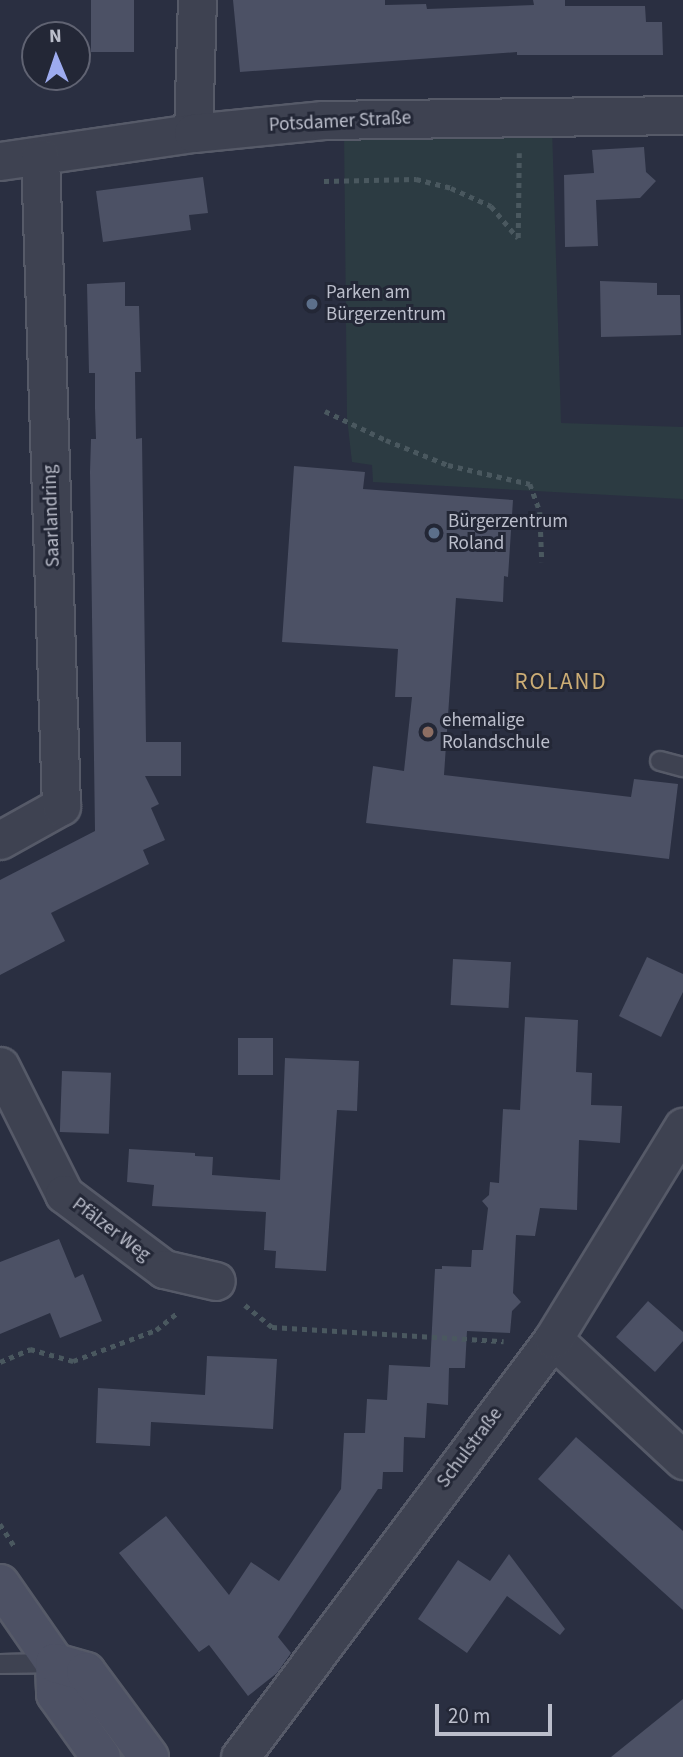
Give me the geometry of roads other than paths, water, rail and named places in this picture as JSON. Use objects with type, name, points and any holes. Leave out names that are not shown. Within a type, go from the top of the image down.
[{"type":"main road","points":[[0,1584],[55,1663],[56,1694],[102,1757]]},
{"type":"main road","points":[[55,1663],[86,1672],[149,1757]]},
{"type":"street","points":[[193,133],[198,0]]},
{"type":"street","name":"Potsdamer Straße","points":[[0,161],[193,133],[323,120],[683,115]]},
{"type":"street","name":"Saarlandring","points":[[0,840],[61,806],[40,157]]},
{"type":"street","name":"Pfälzer Weg","points":[[0,1066],[64,1194],[164,1269],[216,1281]]},
{"type":"street","name":"Schulstraße","points":[[240,1757],[550,1341],[683,1127]]},
{"type":"street","points":[[550,1341],[683,1460]]},
{"type":"lane","points":[[660,761],[683,767]]},
{"type":"lane","points":[[0,1664],[55,1663]]},
{"type":"place","name":"Parken am Bürgerzentrum","points":[[312,304]]},
{"type":"place","name":"Bürgerzentrum Roland","points":[[434,533]]},
{"type":"place","name":"ehemalige Rolandschule","points":[[428,732]]},
{"type":"district","name":"ROLAND","points":[[561,682]]}]
